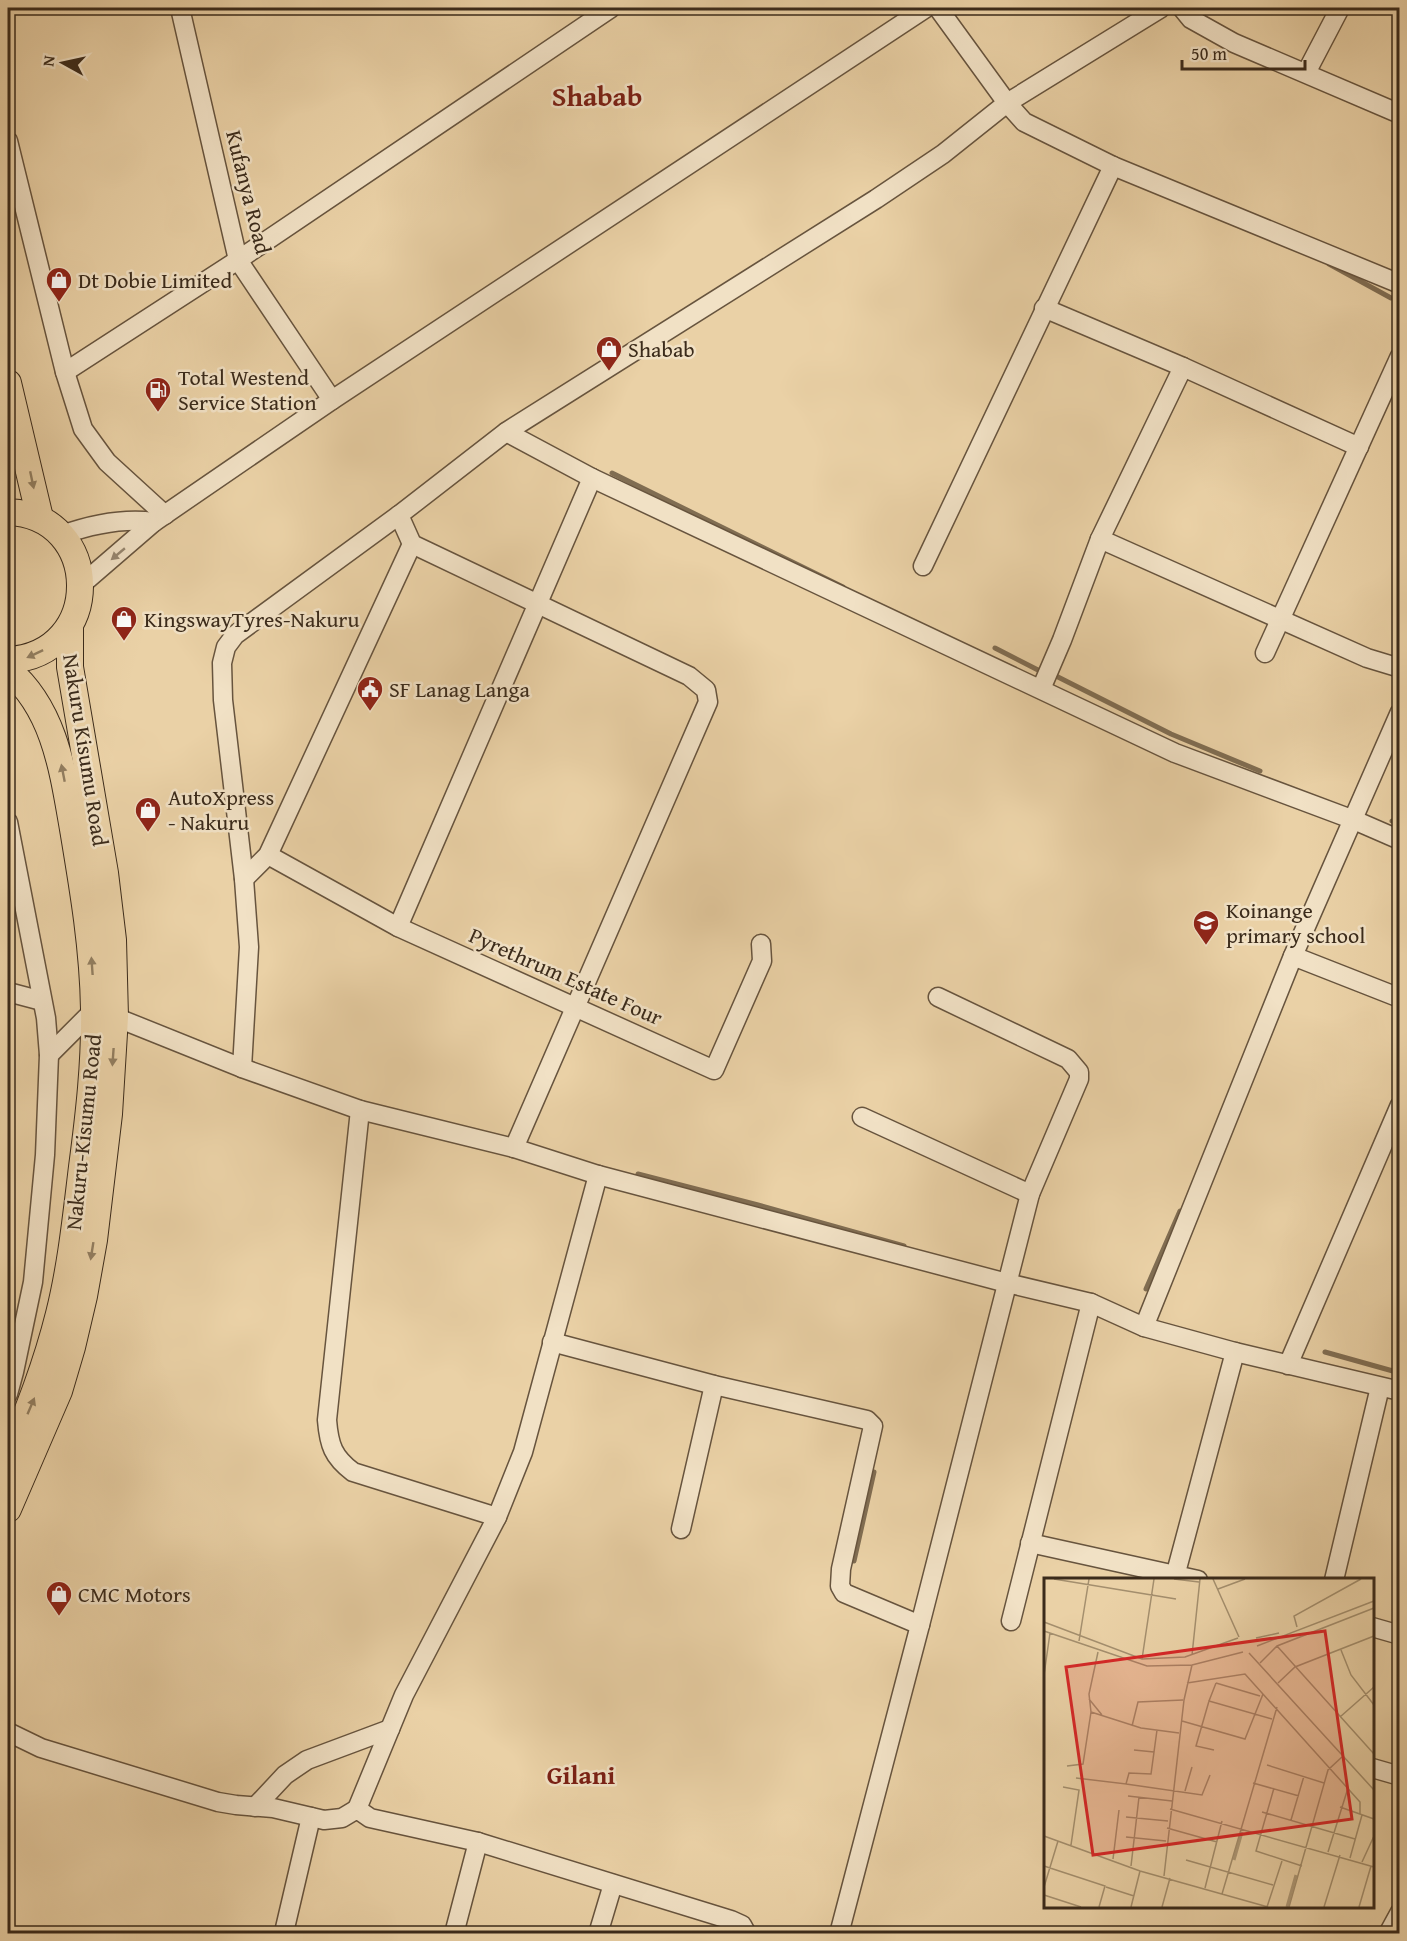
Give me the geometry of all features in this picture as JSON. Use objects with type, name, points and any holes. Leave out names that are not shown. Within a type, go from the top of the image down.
[{"type":"highway","points":[[8,382],[40,518]]},
{"type":"highway","points":[[8,512],[20,512],[40,518],[62,535],[76,558],[81,585],[78,606],[70,626],[50,647],[24,659],[8,660]]},
{"type":"highway","name":"Nakuru Kisumu Road","points":[[70,626],[70,667],[105,873]]},
{"type":"highway","name":"Nakuru-Kisumu Road","points":[[8,670],[30,692],[50,729],[61,764],[85,902],[92,959],[105,1013],[109,1114],[94,1240],[84,1296],[59,1391],[8,1509]]},
{"type":"highway","name":"Nakuru-Kisumu Road","points":[[8,1459],[35,1395],[61,1304],[74,1234],[113,940],[105,873]]},
{"type":"street","name":"Kufanya Road","points":[[180,8],[238,260],[332,400]]},
{"type":"street","points":[[65,372],[238,260],[611,8]]},
{"type":"street","points":[[81,585],[160,518],[332,400],[926,8]]},
{"type":"street","points":[[938,8],[1007,103],[1024,122],[1113,166],[1400,284]]},
{"type":"street","points":[[242,1068],[249,947],[244,879],[223,700],[222,663],[226,647],[235,635],[399,515],[506,432],[876,199],[943,154],[1007,103],[1161,8]]},
{"type":"street","points":[[1182,8],[1191,20],[1234,43],[1400,114]]},
{"type":"street","points":[[1306,73],[1340,8]]},
{"type":"street","points":[[8,141],[10,163],[65,372],[83,429],[94,447],[160,518]]},
{"type":"street","points":[[923,566],[1113,166]]},
{"type":"street","points":[[1044,308],[1359,447]]},
{"type":"street","points":[[1265,653],[1282,620],[1400,356]]},
{"type":"street","points":[[1041,689],[1100,539],[1182,367]]},
{"type":"street","points":[[506,432],[592,478],[1175,753],[1400,840]]},
{"type":"street","points":[[398,927],[592,478]]},
{"type":"street","points":[[399,515],[412,544],[689,676],[706,690],[708,702],[514,1148]]},
{"type":"street","points":[[62,535],[80,529],[160,518]]},
{"type":"street","points":[[1100,539],[1367,658],[1400,668]]},
{"type":"street","points":[[244,879],[268,855],[412,544]]},
{"type":"street","points":[[1144,1327],[1293,956],[1400,712]]},
{"type":"street","points":[[8,822],[46,1018],[50,1055],[45,1155],[33,1282],[11,1371],[8,1394]]},
{"type":"street","name":"Pyrethrum Estate Four","points":[[268,855],[398,927],[714,1070],[762,961],[760,944]]},
{"type":"street","points":[[1293,956],[1400,998]]},
{"type":"street","points":[[8,993],[42,1001]]},
{"type":"street","points":[[838,1934],[1030,1194],[1079,1079],[1079,1072],[1068,1059],[938,996]]},
{"type":"street","points":[[50,1055],[105,1013],[242,1068],[360,1110],[514,1148],[597,1175],[1091,1303],[1144,1327],[1234,1352],[1400,1391]]},
{"type":"street","points":[[1288,1365],[1400,1105]]},
{"type":"street","points":[[360,1110],[327,1420],[332,1451],[353,1472],[497,1517]]},
{"type":"street","points":[[862,1117],[1030,1194]]},
{"type":"street","points":[[8,1732],[41,1748],[218,1802],[273,1808],[335,1820],[357,1809],[405,1695],[497,1517],[523,1452],[597,1175]]},
{"type":"street","points":[[1011,1621],[1091,1303]]},
{"type":"street","points":[[552,1342],[714,1385],[867,1420],[873,1426],[840,1569],[840,1586],[844,1593],[920,1624]]},
{"type":"street","points":[[1030,1543],[1175,1576],[1234,1352]]},
{"type":"street","points":[[681,1529],[714,1385]]},
{"type":"street","points":[[1334,1578],[1380,1387]]},
{"type":"street","points":[[1374,1628],[1400,1635]]},
{"type":"street","points":[[255,1807],[285,1775],[307,1760],[390,1729]]},
{"type":"street","points":[[1374,1769],[1400,1776]]},
{"type":"street","points":[[357,1809],[370,1818],[478,1842],[731,1920],[742,1925],[747,1934]]},
{"type":"street","points":[[285,1928],[311,1817]]},
{"type":"street","points":[[455,1930],[478,1842]]},
{"type":"street","points":[[598,1934],[614,1884]]},
{"type":"street","points":[[1388,1934],[1400,1911]]},
{"type":"waterway","points":[[1329,264],[1391,298]]},
{"type":"waterway","points":[[612,473],[843,587]]},
{"type":"waterway","points":[[995,648],[1038,670]]},
{"type":"waterway","points":[[1056,676],[1171,734],[1260,771]]},
{"type":"waterway","points":[[1392,821],[1400,824]]},
{"type":"waterway","points":[[638,1174],[904,1246]]},
{"type":"waterway","points":[[1146,1289],[1180,1211]]},
{"type":"waterway","points":[[1325,1352],[1400,1373]]},
{"type":"waterway","points":[[854,1561],[874,1472]]},
{"type":"place","name":"Dt Dobie Limited","points":[[59,303]]},
{"type":"place","name":"Shabab","points":[[609,372]]},
{"type":"place","name":"Total Westend Service Station","points":[[158,413]]},
{"type":"place","name":"KingswayTyres-Nakuru","points":[[124,642]]},
{"type":"place","name":"SF Lanag Langa","points":[[370,712]]},
{"type":"place","name":"AutoXpress - Nakuru","points":[[148,833]]},
{"type":"place","name":"Koinange primary school","points":[[1206,946]]},
{"type":"place","name":"CMC Motors","points":[[59,1617]]},
{"type":"district","name":"Shabab","points":[[597,96]]},
{"type":"district","name":"Gilani","points":[[581,1775]]}]
